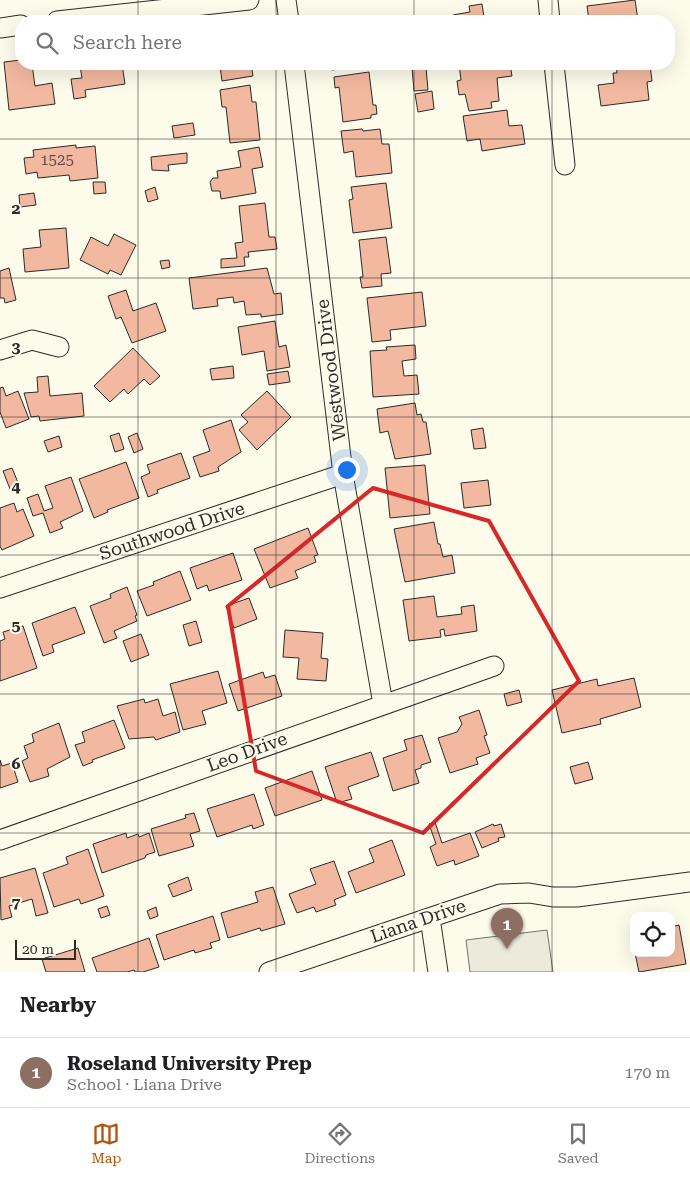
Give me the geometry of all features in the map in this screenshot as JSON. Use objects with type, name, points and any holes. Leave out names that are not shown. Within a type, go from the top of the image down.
[{"type":"street","points":[[112,15],[249,0]]},
{"type":"street","points":[[286,0],[288,15]]},
{"type":"street","points":[[548,0],[549,15]]},
{"type":"street","points":[[0,28],[15,26]]},
{"type":"street","name":"Westwood Drive","points":[[295,70],[343,474],[383,704]]},
{"type":"street","points":[[555,70],[565,165]]},
{"type":"street","points":[[0,350],[32,340],[59,347]]},
{"type":"street","name":"Southwood Drive","points":[[0,588],[343,474]]},
{"type":"street","name":"Leo Drive","points":[[0,840],[494,666]]},
{"type":"street","name":"Liana Drive","points":[[269,972],[500,894],[529,893],[553,897],[577,897],[690,882]]},
{"type":"street","points":[[430,918],[438,972]]},
{"type":"highlighted area","points":[[373,488],[489,521],[579,681],[423,833],[256,771],[228,606]]},
{"type":"shaded area","points":[[547,930],[553,972],[470,972],[466,940]]},
{"type":"building","points":[[635,0],[637,15],[588,15],[587,6]]},
{"type":"building","points":[[482,4],[484,15],[453,15],[470,12],[469,6]]},
{"type":"building","points":[[15,61],[15,70],[33,70],[35,86],[52,83],[55,104],[9,110],[4,62]]},
{"type":"building","points":[[81,70],[123,70],[125,84],[85,90],[86,97],[74,99],[71,79],[82,78]]},
{"type":"building","points":[[221,70],[252,70],[253,76],[222,81]]},
{"type":"building","points":[[412,70],[426,70],[428,90],[414,91]]},
{"type":"building","points":[[460,70],[511,70],[512,76],[497,78],[499,101],[491,102],[492,108],[469,111],[465,94],[459,95],[457,81],[461,80]]},
{"type":"building","points":[[617,70],[651,70],[652,81],[647,82],[649,100],[601,106],[598,85],[614,83],[613,73],[617,73]]},
{"type":"building","points":[[369,72],[373,105],[376,105],[377,114],[371,115],[371,118],[343,122],[339,87],[335,88],[334,77]]},
{"type":"building","points":[[250,85],[252,102],[256,102],[260,140],[230,143],[226,107],[222,107],[220,90]]},
{"type":"building","points":[[432,91],[434,109],[418,112],[415,94]]},
{"type":"building","points":[[507,110],[509,126],[522,125],[525,144],[482,151],[480,139],[467,141],[463,116]]},
{"type":"building","points":[[193,123],[195,135],[174,138],[172,126]]},
{"type":"building","points":[[362,129],[363,131],[380,129],[382,144],[389,144],[392,173],[356,177],[353,151],[344,153],[341,131]]},
{"type":"building","points":[[76,145],[76,148],[95,146],[98,178],[70,181],[69,175],[38,178],[37,172],[26,174],[24,158],[34,157],[33,150]]},
{"type":"building","points":[[259,147],[263,167],[252,169],[256,193],[221,199],[220,191],[212,191],[210,182],[213,178],[218,178],[217,171],[241,167],[238,151]]},
{"type":"building","points":[[187,153],[187,163],[168,165],[169,171],[152,170],[151,157]]},
{"type":"building","points":[[93,182],[105,182],[106,193],[94,194]]},
{"type":"building","points":[[386,183],[392,228],[353,233],[349,200],[353,199],[351,187]]},
{"type":"building","points":[[155,187],[158,199],[148,202],[145,191]]},
{"type":"building","points":[[34,193],[36,205],[20,207],[19,195]]},
{"type":"building","points":[[265,203],[269,237],[275,237],[277,249],[248,252],[249,257],[244,257],[245,266],[221,268],[221,259],[237,258],[235,243],[243,242],[239,206]]},
{"type":"building","points":[[66,228],[69,268],[25,272],[23,249],[41,247],[39,230]]},
{"type":"building","points":[[114,234],[136,245],[121,275],[110,270],[108,274],[80,260],[91,237],[108,246]]},
{"type":"building","points":[[386,237],[391,273],[381,274],[382,286],[362,288],[360,277],[363,277],[359,240]]},
{"type":"building","points":[[169,260],[170,267],[162,269],[160,261]]},
{"type":"building","points":[[9,268],[16,300],[5,303],[4,298],[0,298],[0,271]]},
{"type":"building","points":[[267,268],[274,294],[281,293],[283,314],[261,317],[261,314],[246,315],[244,301],[234,303],[233,297],[217,299],[218,306],[193,309],[189,278]]},
{"type":"building","points":[[126,290],[133,311],[156,303],[166,331],[132,343],[121,317],[116,319],[108,296]]},
{"type":"building","points":[[422,292],[426,326],[390,330],[391,340],[372,342],[367,298]]},
{"type":"building","points":[[275,321],[279,347],[286,345],[290,367],[267,371],[264,351],[242,355],[238,327]]},
{"type":"building","points":[[415,345],[416,359],[402,361],[404,376],[417,375],[419,394],[373,397],[370,351],[387,350],[386,347]]},
{"type":"building","points":[[133,348],[160,376],[150,385],[144,379],[128,394],[124,389],[110,402],[94,386]]},
{"type":"building","points":[[233,366],[234,378],[212,380],[210,369]]},
{"type":"building","points":[[288,371],[290,382],[269,385],[267,374]]},
{"type":"building","points":[[48,376],[50,396],[82,393],[84,416],[40,421],[39,416],[31,417],[24,393],[38,392],[37,377]]},
{"type":"building","points":[[3,387],[6,396],[18,391],[29,419],[6,428],[0,412],[0,388]]},
{"type":"building","points":[[267,391],[291,417],[257,450],[239,430],[248,422],[241,415]]},
{"type":"building","points":[[415,403],[417,415],[421,414],[423,422],[426,422],[431,454],[395,459],[388,431],[380,433],[377,409]]},
{"type":"building","points":[[231,420],[241,452],[218,467],[219,471],[200,477],[193,457],[210,451],[203,430]]},
{"type":"building","points":[[483,428],[486,448],[474,449],[471,430]]},
{"type":"building","points":[[119,433],[124,449],[115,452],[110,436]]},
{"type":"building","points":[[137,433],[143,449],[134,453],[128,437]]},
{"type":"building","points":[[59,436],[62,447],[48,452],[44,441]]},
{"type":"building","points":[[181,453],[190,478],[157,490],[158,493],[148,497],[141,477],[150,473],[147,465]]},
{"type":"building","points":[[126,462],[139,498],[107,510],[108,512],[94,518],[79,479]]},
{"type":"building","points":[[425,465],[430,514],[390,518],[385,468]]},
{"type":"building","points":[[12,468],[19,485],[10,489],[3,471]]},
{"type":"building","points":[[71,477],[83,511],[60,522],[63,528],[50,533],[43,513],[33,516],[27,498],[38,494],[44,511],[53,508],[45,486]]},
{"type":"building","points":[[488,480],[491,505],[464,508],[461,483]]},
{"type":"building","points":[[14,503],[17,512],[23,509],[34,536],[2,550],[0,546],[0,508]]},
{"type":"building","points":[[434,522],[438,544],[440,544],[443,557],[452,555],[455,573],[405,582],[394,529]]},
{"type":"building","points":[[308,528],[318,555],[314,556],[316,562],[295,571],[298,578],[270,588],[254,549]]},
{"type":"building","points":[[233,553],[242,580],[209,591],[207,585],[197,589],[190,568]]},
{"type":"building","points":[[180,571],[191,600],[147,616],[137,591],[154,585],[153,582]]},
{"type":"building","points":[[127,587],[137,615],[135,616],[137,621],[114,631],[117,638],[104,643],[90,606],[111,598],[110,594]]},
{"type":"building","points":[[434,596],[437,617],[462,614],[461,607],[474,605],[477,631],[445,636],[444,629],[440,630],[441,637],[409,641],[403,600]]},
{"type":"building","points":[[249,598],[257,619],[234,628],[226,606]]},
{"type":"building","points":[[75,607],[85,633],[52,645],[54,652],[43,656],[32,623]]},
{"type":"building","points":[[196,621],[202,642],[189,646],[183,625]]},
{"type":"building","points":[[23,626],[37,668],[0,681],[0,641],[5,639],[3,632]]},
{"type":"building","points":[[285,630],[323,633],[321,658],[328,659],[326,681],[297,679],[299,658],[283,657]]},
{"type":"building","points":[[141,634],[149,655],[131,662],[123,641]]},
{"type":"building","points":[[218,671],[227,703],[202,711],[206,724],[183,730],[170,684]]},
{"type":"building","points":[[263,672],[265,678],[275,675],[282,696],[238,711],[229,684]]},
{"type":"building","points":[[634,678],[641,707],[600,719],[601,724],[562,733],[552,690],[597,679],[598,686]]},
{"type":"building","points":[[519,690],[522,702],[507,706],[504,694]]},
{"type":"building","points":[[144,699],[145,703],[158,699],[163,716],[175,712],[180,732],[156,740],[154,737],[129,739],[117,706]]},
{"type":"building","points":[[479,710],[487,735],[484,736],[490,753],[476,758],[478,764],[450,773],[438,738],[457,732],[462,724],[459,717]]},
{"type":"building","points":[[114,720],[125,748],[92,760],[93,762],[83,766],[75,745],[85,742],[82,732]]},
{"type":"building","points":[[59,723],[70,757],[47,769],[49,776],[30,782],[22,761],[28,758],[24,746],[34,742],[32,734]]},
{"type":"building","points":[[422,735],[431,762],[421,765],[421,768],[415,770],[419,783],[393,791],[383,758],[407,750],[404,740]]},
{"type":"building","points":[[371,752],[379,776],[348,787],[352,799],[337,803],[325,767]]},
{"type":"building","points":[[0,760],[2,766],[12,763],[18,782],[0,788]]},
{"type":"building","points":[[588,762],[593,779],[575,784],[570,767]]},
{"type":"building","points":[[312,771],[322,800],[275,816],[265,788]]},
{"type":"building","points":[[254,794],[264,825],[253,829],[252,825],[217,837],[207,809]]},
{"type":"building","points":[[194,813],[200,831],[190,834],[194,846],[159,856],[151,829],[186,818],[185,815]]},
{"type":"building","points":[[435,822],[442,843],[470,833],[479,856],[455,865],[454,860],[437,866],[430,847],[436,844],[429,824]]},
{"type":"building","points":[[493,824],[494,826],[501,824],[505,837],[498,838],[499,841],[482,848],[475,832]]},
{"type":"building","points":[[126,833],[127,838],[138,834],[139,837],[149,833],[155,852],[146,855],[145,858],[102,873],[93,844]]},
{"type":"building","points":[[392,840],[405,875],[356,893],[348,872],[374,862],[369,849]]},
{"type":"building","points":[[88,849],[104,896],[81,904],[79,899],[54,907],[43,873],[68,864],[66,857]]},
{"type":"building","points":[[334,861],[346,895],[334,900],[336,905],[316,912],[314,907],[297,913],[289,894],[316,884],[310,869]]},
{"type":"building","points":[[35,868],[48,913],[36,916],[32,899],[9,906],[12,917],[1,920],[0,878]]},
{"type":"building","points":[[188,877],[192,890],[173,897],[168,885]]},
{"type":"building","points":[[273,887],[285,924],[261,931],[260,928],[228,938],[221,913],[258,902],[255,892]]},
{"type":"building","points":[[107,906],[110,915],[101,918],[98,909]]},
{"type":"building","points":[[156,907],[158,916],[150,919],[147,911]]},
{"type":"building","points":[[213,916],[220,940],[210,943],[212,948],[195,953],[194,950],[164,960],[156,935]]},
{"type":"building","points":[[679,925],[686,964],[639,972],[636,957],[675,957],[675,926]]},
{"type":"building","points":[[149,938],[159,967],[143,972],[135,972],[134,970],[127,972],[97,972],[92,958]]},
{"type":"building","points":[[78,948],[85,972],[46,972],[42,959]]},
{"type":"place","name":"Roseland University Prep","points":[[507,949]]}]
